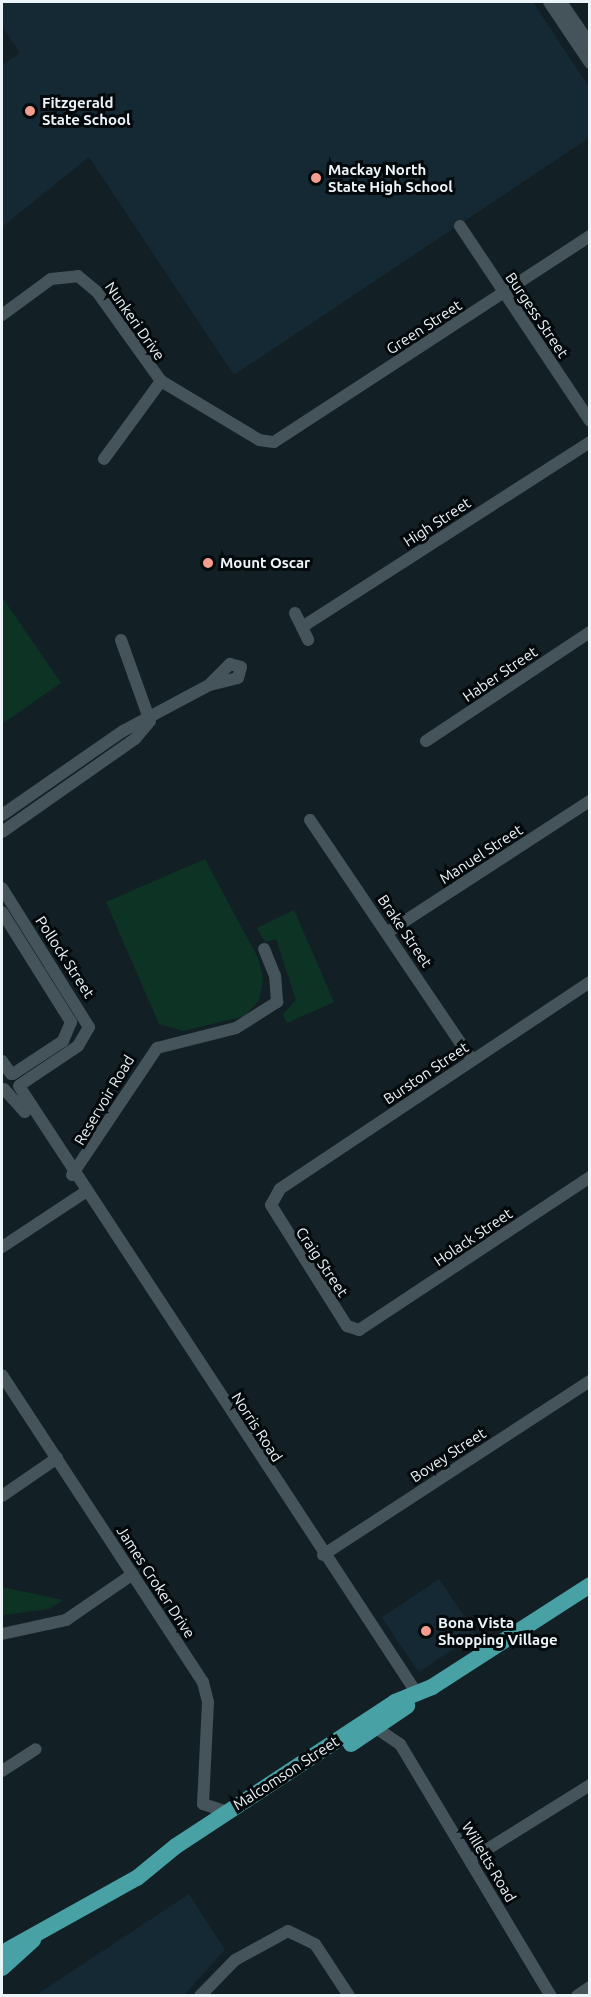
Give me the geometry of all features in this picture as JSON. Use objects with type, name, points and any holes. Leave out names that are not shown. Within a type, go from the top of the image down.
[{"type":"main road","name":"Malcomson Street","points":[[2,1953],[33,1940],[376,1728],[418,1695],[590,1585]]},
{"type":"main road","name":"Malcomson Street","points":[[160,1862],[227,1812],[395,1702],[418,1695]]},
{"type":"main road","name":"Malcomson Street","points":[[2,1968],[33,1940]]},
{"type":"street","points":[[549,2],[588,50]]},
{"type":"street","points":[[561,2],[588,50]]},
{"type":"street","name":"Burgess Street","points":[[460,226],[590,421]]},
{"type":"street","name":"Green Street","points":[[274,442],[590,237]]},
{"type":"street","name":"Nunkeri Drive","points":[[2,315],[51,279],[78,276],[98,293],[160,381],[259,440],[274,442]]},
{"type":"street","points":[[104,459],[160,381]]},
{"type":"street","name":"High Street","points":[[302,627],[590,442]]},
{"type":"street","points":[[295,613],[308,640]]},
{"type":"street","name":"Haber Street","points":[[426,741],[590,632]]},
{"type":"street","points":[[121,640],[150,721]]},
{"type":"street","points":[[19,819],[6,812],[126,729],[150,721],[209,685]]},
{"type":"street","points":[[2,832],[135,739],[150,721]]},
{"type":"street","points":[[68,769],[76,780]]},
{"type":"street","points":[[41,788],[48,799]]},
{"type":"street","name":"Manuel Street","points":[[388,932],[590,801]]},
{"type":"street","name":"Brake Street","points":[[310,819],[472,1060]]},
{"type":"street","name":"Pollock Street","points":[[2,888],[6,904],[41,946],[87,1019],[85,1039],[16,1080]]},
{"type":"street","name":"Pollock Street","points":[[2,912],[59,998],[71,1022],[66,1038],[40,1064]]},
{"type":"street","points":[[29,954],[41,946]]},
{"type":"street","name":"Reservoir Road","points":[[72,1175],[155,1050],[174,1040],[236,1029],[275,1004],[278,985],[264,949]]},
{"type":"street","name":"Burston Street","points":[[280,1189],[590,982]]},
{"type":"street","points":[[59,998],[70,991]]},
{"type":"street","points":[[71,1022],[87,1019]]},
{"type":"street","name":"Norris Road","points":[[2,1061],[16,1080],[72,1175],[418,1695]]},
{"type":"street","name":"Norris Road","points":[[16,1080],[3,1086],[72,1175]]},
{"type":"street","name":"Holack Street","points":[[373,1323],[590,1177]]},
{"type":"street","name":"Craig Street","points":[[280,1189],[271,1205],[274,1218],[347,1326],[359,1330],[373,1323]]},
{"type":"street","points":[[2,1247],[84,1193]]},
{"type":"street","name":"James Croker Drive","points":[[2,1375],[203,1683],[208,1702],[202,1804],[227,1812]]},
{"type":"street","name":"Bovey Street","points":[[323,1555],[590,1381]]},
{"type":"street","points":[[2,1496],[57,1458]]},
{"type":"street","points":[[2,1634],[66,1620],[133,1574]]},
{"type":"street","name":"Willetts Road","points":[[376,1728],[400,1744],[552,1995]]},
{"type":"street","points":[[2,1771],[36,1749]]},
{"type":"street","points":[[470,1860],[590,1785]]},
{"type":"street","points":[[200,1995],[235,1960],[279,1933],[297,1932],[315,1944],[349,1995]]},
{"type":"street","points":[[577,1995],[590,1987]]},
{"type":"shaded area","name":"Mackay North State High School","points":[[2,2],[533,2],[589,87],[589,138],[234,375],[89,157],[2,227],[2,65],[20,53],[2,26]]},
{"type":"shaded area","points":[[439,1579],[476,1634],[419,1672],[382,1618]]},
{"type":"shaded area","points":[[189,1894],[225,1950],[184,1995],[36,1995]]},
{"type":"green space","points":[[2,597],[61,683],[2,724]]},
{"type":"green space","points":[[205,859],[258,958],[263,979],[259,1000],[245,1016],[183,1031],[159,1024],[106,902]]},
{"type":"green space","points":[[294,910],[334,1002],[287,1023],[283,1014],[296,1000],[276,939],[265,942],[257,928]]},
{"type":"green space","points":[[2,1587],[63,1600],[49,1609],[2,1615]]},
{"type":"place","name":"Fitzgerald State School","points":[[30,111]]},
{"type":"place","name":"Mackay North State High School","points":[[316,178]]},
{"type":"place","name":"Mount Oscar","points":[[208,563]]},
{"type":"place","name":"Bona Vista Shopping Village","points":[[426,1631]]}]
